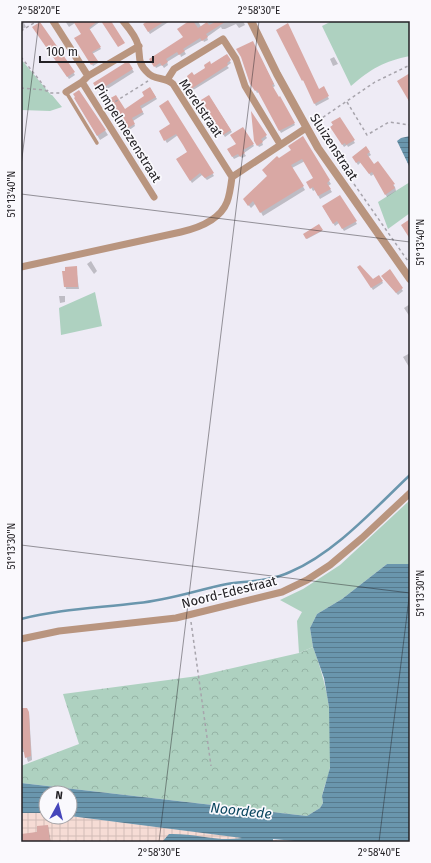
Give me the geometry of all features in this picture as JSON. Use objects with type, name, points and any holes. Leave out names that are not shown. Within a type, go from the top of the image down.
[{"type":"street","points":[[52,21],[88,76]]},
{"type":"street","points":[[123,21],[139,46],[140,61],[147,72],[152,76]]},
{"type":"street","name":"Sluizenstraat","points":[[250,21],[318,148],[410,279]]},
{"type":"street","points":[[168,80],[174,69],[223,39],[236,59],[245,86],[280,144]]},
{"type":"street","points":[[66,92],[82,82],[88,76],[139,46]]},
{"type":"street","name":"Merelstraat","points":[[152,76],[168,80],[176,89],[232,177]]},
{"type":"street","name":"Pimpelmezenstraat","points":[[82,82],[154,196]]},
{"type":"street","points":[[21,267],[181,232],[204,224],[227,203],[232,177],[306,128]]},
{"type":"street","name":"Noord-Edestraat","points":[[21,639],[59,630],[154,621],[282,592],[302,583],[325,569],[349,550],[410,493]]},
{"type":"lane","points":[[66,92],[97,143]]},
{"type":"path","points":[[21,31],[37,21]]},
{"type":"path","points":[[21,57],[48,90]]},
{"type":"path","points":[[306,128],[375,82],[410,65]]},
{"type":"path","points":[[100,111],[142,85],[152,76]]},
{"type":"path","points":[[21,88],[48,90],[56,94],[66,92]]},
{"type":"path","points":[[347,102],[367,135],[389,122],[410,125]]},
{"type":"path","points":[[190,614],[212,766]]},
{"type":"shaded area","points":[[21,813],[38,813],[38,825],[78,825],[78,817],[245,838],[305,842],[21,842]]},
{"type":"green space","points":[[332,21],[410,21],[410,56],[393,60],[378,66],[351,86],[322,26]]},
{"type":"green space","points":[[21,59],[62,107],[50,111],[21,110]]},
{"type":"green space","points":[[410,182],[410,213],[388,229],[378,202]]},
{"type":"green space","points":[[95,292],[102,326],[61,335],[59,308]]},
{"type":"green space","points":[[410,500],[410,564],[387,564],[342,599],[317,614],[310,628],[313,647],[299,653],[297,621],[302,612],[280,600],[303,589],[340,565]]},
{"type":"green space","points":[[313,647],[326,691],[332,737],[332,752],[329,772],[322,798],[323,803],[320,808],[307,816],[78,790],[78,785],[38,785],[21,783],[21,766],[79,744],[63,694],[198,676],[299,653]]},
{"type":"water","points":[[410,136],[410,168],[397,141],[401,138]]},
{"type":"water","name":"Noordede","points":[[387,564],[410,564],[410,842],[305,842],[273,839],[273,842],[162,842],[169,834],[224,839],[242,838],[78,817],[78,790],[307,816],[320,808],[323,803],[322,796],[330,768],[329,707],[324,678],[313,647],[310,628],[317,614],[342,599]]},
{"type":"water","points":[[21,783],[38,785],[38,813],[21,813]]},
{"type":"building","points":[[73,21],[98,21],[89,28],[101,47],[92,52],[98,61],[91,65],[74,38],[81,34]]},
{"type":"building","points":[[101,21],[111,21],[125,43],[118,47]]},
{"type":"building","points":[[148,21],[165,21],[148,32],[143,24]]},
{"type":"building","points":[[189,21],[193,21],[198,28],[207,22],[209,25],[218,21],[225,22],[206,34],[208,37],[202,41],[200,38],[183,49],[185,51],[179,55],[177,52],[166,59],[168,62],[162,66],[160,63],[154,67],[149,59],[183,37],[177,29]]},
{"type":"building","points":[[40,22],[75,72],[67,77],[32,27]]},
{"type":"building","points":[[288,23],[319,89],[324,86],[329,96],[314,104],[276,30]]},
{"type":"building","points":[[253,41],[274,84],[272,85],[295,123],[279,131],[257,90],[255,91],[250,84],[241,57],[236,49]]},
{"type":"building","points":[[227,54],[231,60],[227,63],[228,65],[188,91],[183,83],[188,79],[187,76],[192,72],[194,75],[205,68],[204,65],[210,61],[211,64]]},
{"type":"building","points":[[128,61],[133,69],[98,91],[93,83]]},
{"type":"building","points":[[410,73],[410,103],[397,81]]},
{"type":"building","points":[[150,87],[156,97],[140,106],[143,112],[132,118],[135,124],[126,129],[107,100],[116,95],[125,109],[144,96],[142,92]]},
{"type":"building","points":[[79,90],[106,130],[97,136],[74,98],[75,97],[73,94]]},
{"type":"building","points":[[209,95],[231,130],[223,135],[219,129],[216,131],[213,125],[216,123],[208,112],[206,114],[202,108],[205,106],[201,100]]},
{"type":"building","points":[[168,100],[214,173],[205,178],[200,173],[190,181],[176,159],[187,152],[183,145],[176,134],[164,141],[159,131],[170,124],[159,106]]},
{"type":"building","points":[[251,111],[267,135],[261,139],[263,142],[257,146],[254,141]]},
{"type":"building","points":[[340,117],[355,140],[346,145],[345,143],[342,145],[330,127],[333,125],[331,122]]},
{"type":"building","points":[[243,127],[254,144],[243,150],[245,153],[240,157],[238,154],[232,157],[227,149],[236,144],[230,135]]},
{"type":"building","points":[[303,136],[330,180],[327,183],[331,189],[318,196],[313,187],[310,189],[306,182],[313,178],[302,159],[291,165],[304,186],[260,213],[253,201],[248,206],[243,199],[267,176],[262,170],[277,156],[279,158],[291,150],[288,146]]},
{"type":"building","points":[[366,146],[370,152],[367,154],[374,164],[378,161],[395,184],[393,185],[395,188],[385,195],[372,172],[369,174],[359,161],[356,163],[352,157]]},
{"type":"building","points":[[340,195],[357,221],[342,229],[337,221],[333,224],[322,206]]},
{"type":"building","points":[[410,219],[410,239],[401,225]]},
{"type":"building","points":[[319,224],[323,230],[306,239],[303,234]]},
{"type":"building","points":[[360,265],[373,279],[379,275],[383,281],[371,288],[357,267]]},
{"type":"building","points":[[77,266],[78,287],[64,287],[62,271],[65,271],[65,267]]},
{"type":"building","points":[[390,269],[403,288],[396,293],[381,276]]},
{"type":"building","points":[[22,708],[27,708],[29,712],[31,756],[25,758],[23,748],[21,749]]},
{"type":"building","points":[[48,825],[50,842],[21,842],[21,834],[37,832],[37,826]]},
{"type":"waterway","points":[[21,619],[65,611],[149,602],[227,584],[267,579],[283,575],[307,564],[339,542],[410,475]]}]
